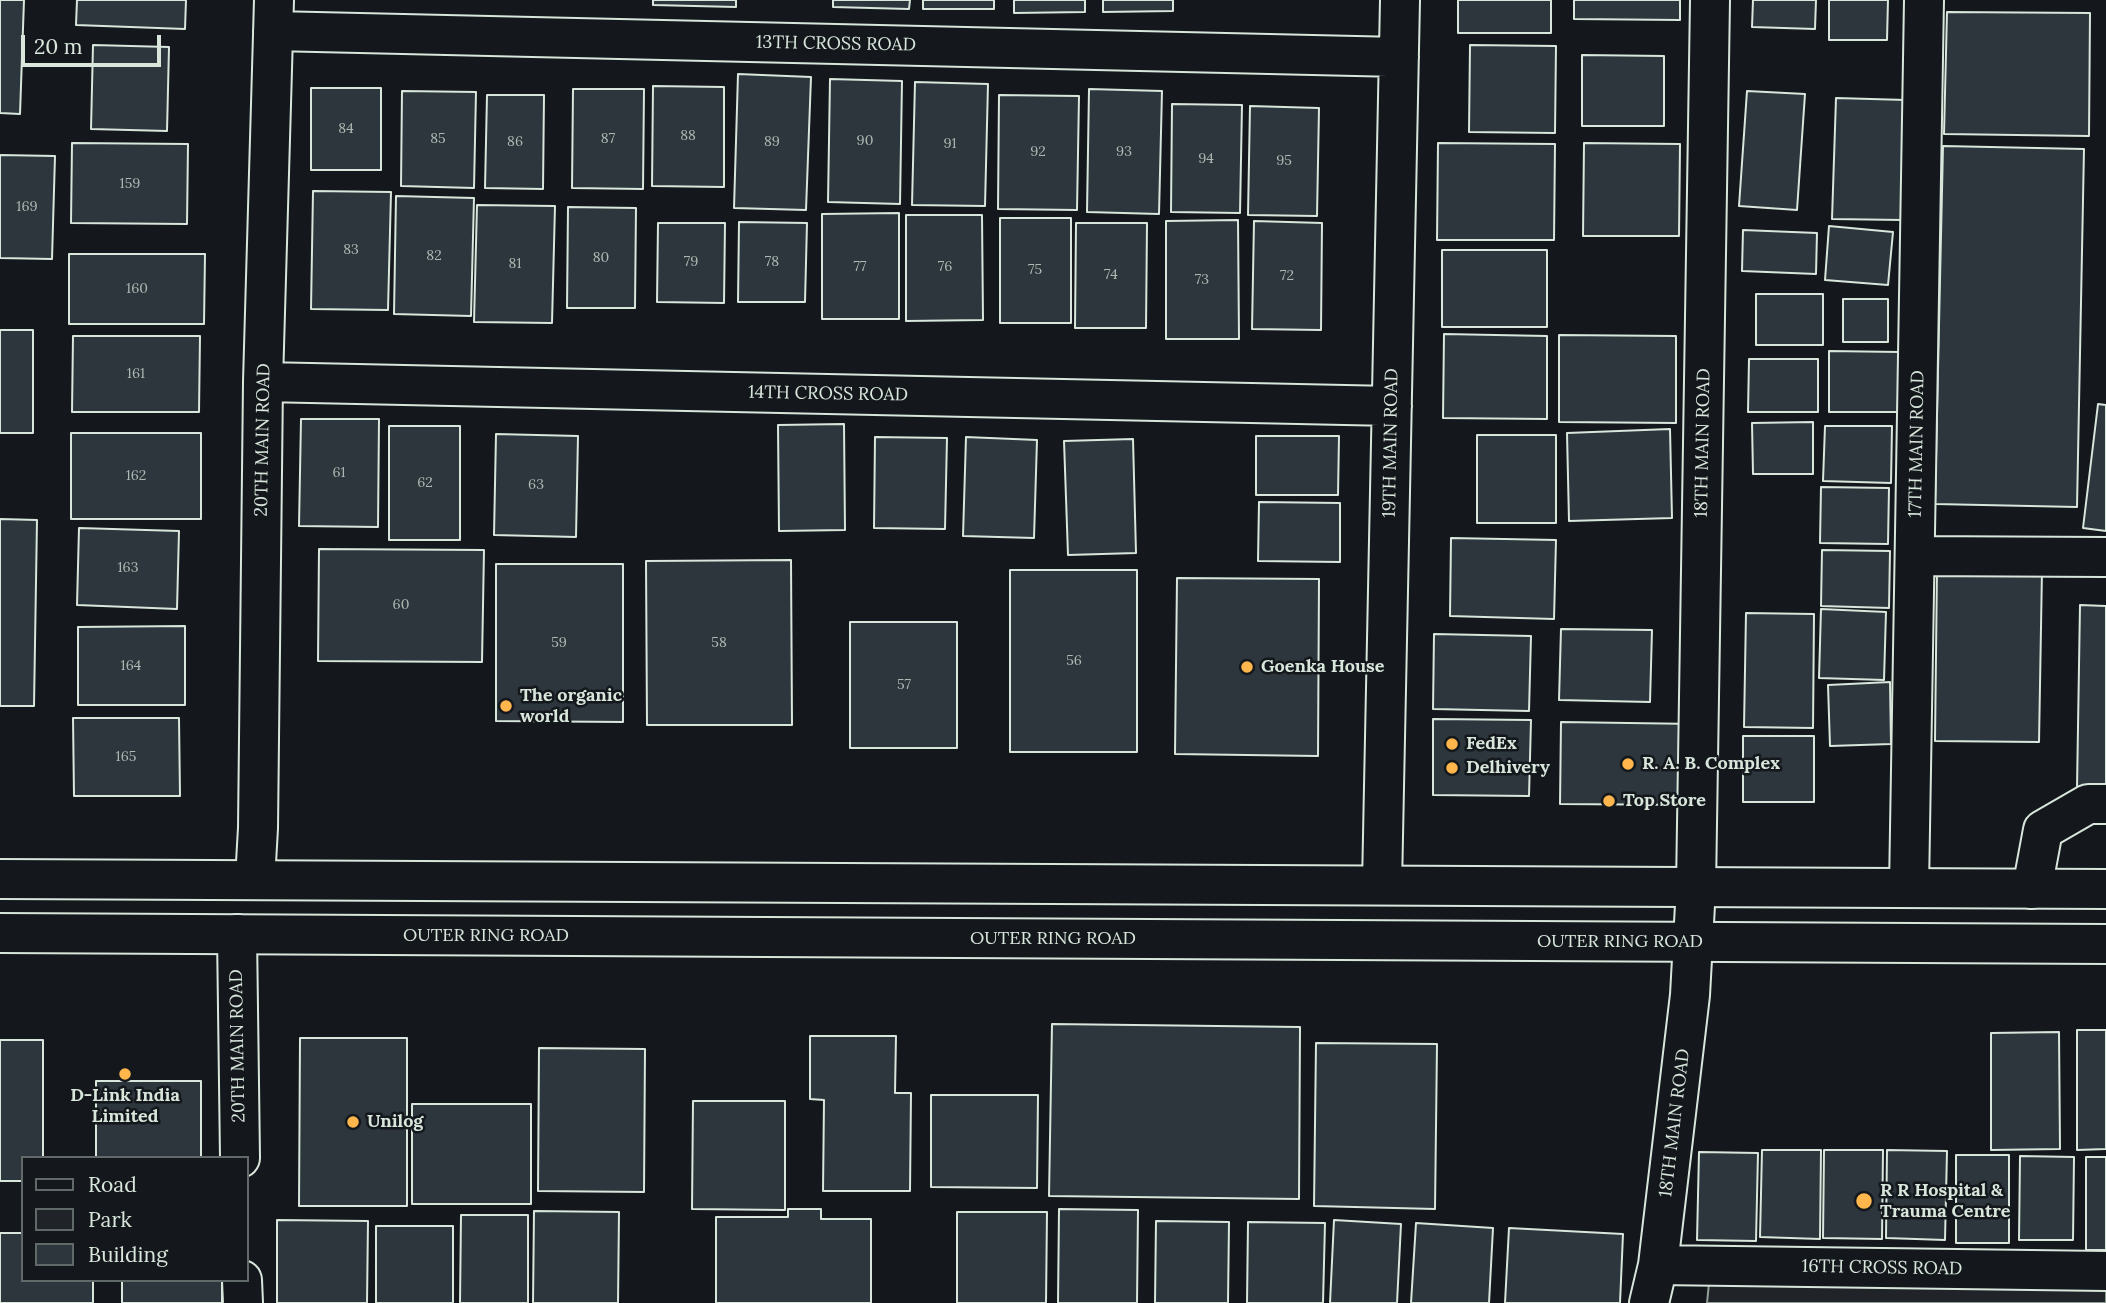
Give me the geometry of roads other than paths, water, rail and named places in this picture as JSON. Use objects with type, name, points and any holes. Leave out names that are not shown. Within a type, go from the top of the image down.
[{"type":"main road","name":"19TH MAIN ROAD","points":[[1382,885],[1400,0]]},
{"type":"main road","name":"18TH MAIN ROAD","points":[[1649,1303],[1658,1265],[1688,1009],[1696,887],[1710,0]]},
{"type":"main road","name":"17TH MAIN ROAD","points":[[1909,888],[1924,0]]},
{"type":"main road","name":"13TH CROSS ROAD","points":[[273,15],[1399,57]]},
{"type":"main road","name":"20TH MAIN ROAD","points":[[255,880],[263,382],[273,15]]},
{"type":"main road","name":"14TH CROSS ROAD","points":[[263,382],[1392,406]]},
{"type":"main road","points":[[1915,556],[2106,557]]},
{"type":"main road","points":[[2032,889],[2043,830],[2088,804],[2106,804]]},
{"type":"main road","points":[[0,879],[2106,889]]},
{"type":"main road","name":"OUTER RING ROAD","points":[[0,933],[2106,944]]},
{"type":"main road","name":"20TH MAIN ROAD","points":[[237,934],[240,1156]]},
{"type":"main road","name":"16TH CROSS ROAD","points":[[1658,1265],[2106,1271]]},
{"type":"main road","points":[[243,1282],[243,1303]]},
{"type":"place","name":"Goenka House","points":[[1247,667]]},
{"type":"place","name":"The organic world","points":[[506,706]]},
{"type":"place","name":"FedEx","points":[[1452,744]]},
{"type":"place","name":"R. A. B. Complex","points":[[1628,764]]},
{"type":"place","name":"Delhivery","points":[[1452,768]]},
{"type":"place","name":"Top Store","points":[[1609,801]]},
{"type":"place","name":"D-Link India Limited","points":[[125,1074]]},
{"type":"place","name":"Unilog","points":[[353,1122]]},
{"type":"place","name":"R R Hospital & Trauma Centre","points":[[1864,1201]]}]
